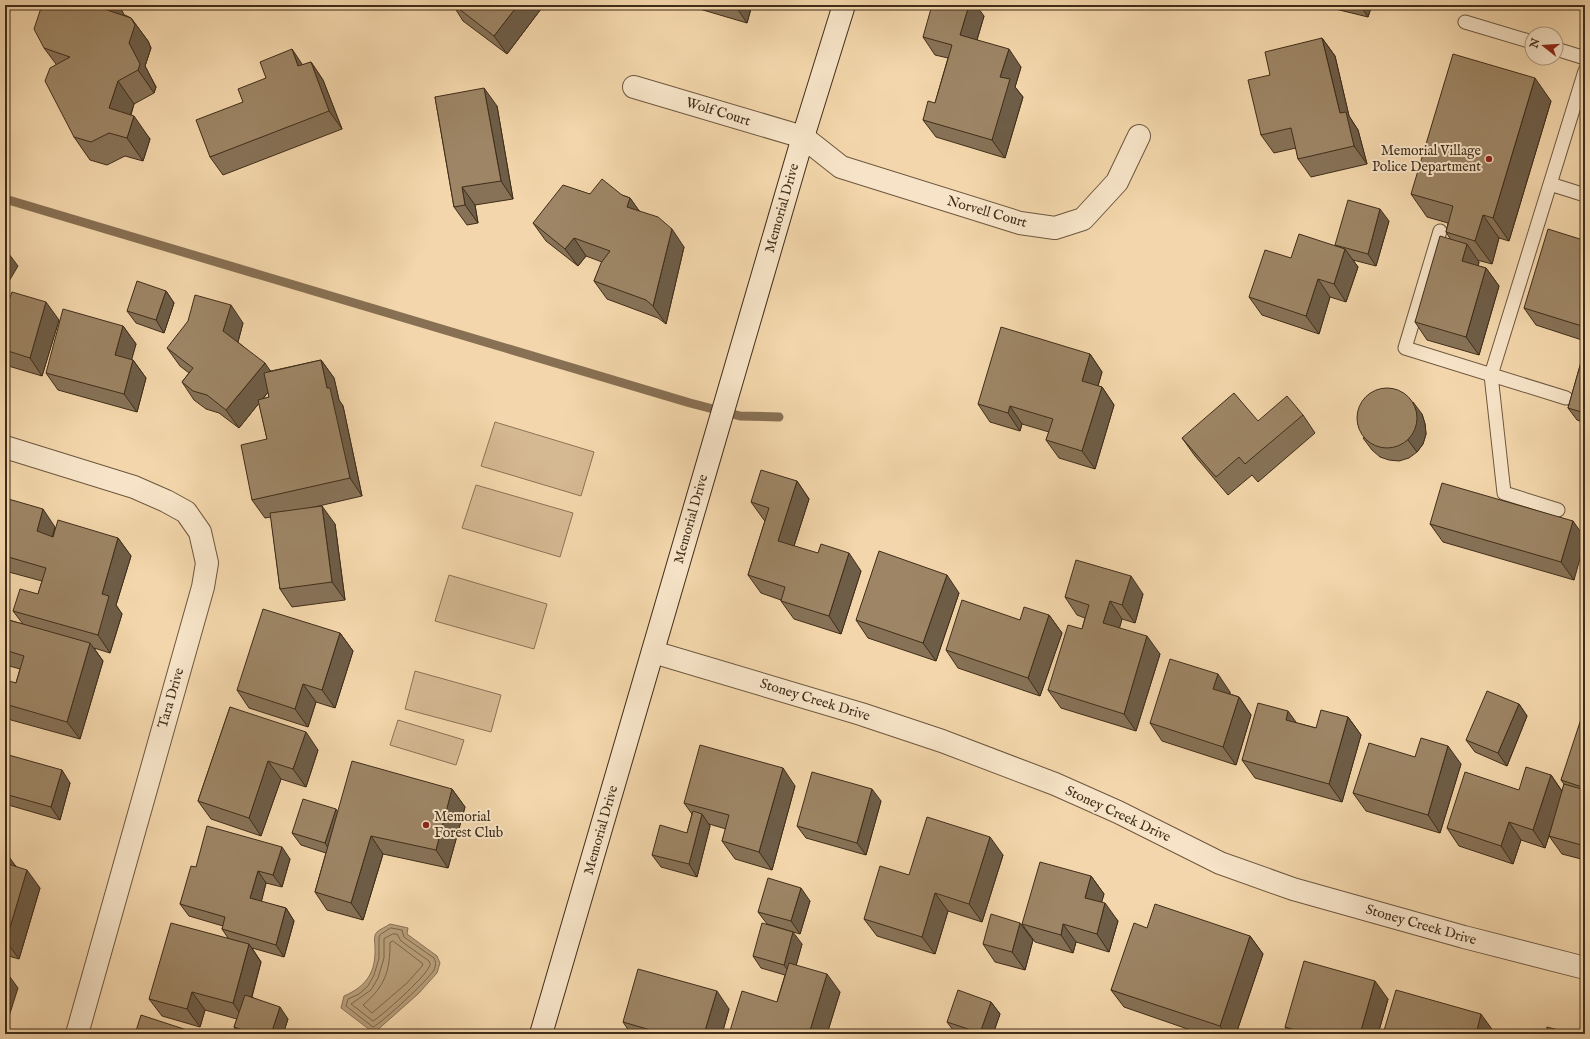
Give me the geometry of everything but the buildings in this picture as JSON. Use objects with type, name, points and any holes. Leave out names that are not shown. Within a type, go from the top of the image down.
[{"type":"street","name":"Memorial Drive","points":[[541,1034],[653,652],[714,437],[803,137],[844,5]]},
{"type":"street","name":"Wolf Court","points":[[634,87],[803,137]]},
{"type":"street","name":"Norvell Court","points":[[803,137],[841,167],[1020,224],[1055,228],[1083,219],[1114,186],[1139,136]]},
{"type":"street","name":"Tara Drive","points":[[5,448],[134,487],[166,501],[186,512],[200,532],[207,563],[203,587],[77,1034]]},
{"type":"street","name":"Stoney Creek Drive","points":[[653,652],[861,714],[942,741],[1055,784],[1118,812],[1220,863],[1293,889],[1464,937],[1585,968]]},
{"type":"lane","points":[[1465,22],[1524,40]]},
{"type":"lane","points":[[1564,51],[1585,58]]},
{"type":"lane","points":[[1558,510],[1504,493],[1491,375],[1585,71]]},
{"type":"lane","points":[[1550,184],[1585,194]]},
{"type":"lane","points":[[1440,232],[1405,348],[1566,398]]},
{"type":"shaded area","points":[[495,422],[594,452],[581,496],[481,466]]},
{"type":"shaded area","points":[[476,485],[573,513],[560,557],[462,528]]},
{"type":"shaded area","points":[[449,575],[547,604],[534,649],[435,621]]},
{"type":"shaded area","points":[[415,671],[501,695],[491,732],[405,709]]},
{"type":"shaded area","points":[[398,720],[464,740],[456,765],[390,745]]},
{"type":"water","points":[[390,924],[408,928],[407,934],[437,956],[440,963],[437,973],[418,994],[374,1033],[341,1008],[344,996],[359,988],[372,971],[375,956],[375,935],[378,931]]},
{"type":"waterway","points":[[5,199],[690,403],[740,416],[779,417]]},
{"type":"place","name":"Memorial Village Police Department","points":[[1489,159]]},
{"type":"place","name":"Memorial Forest Club","points":[[426,825]]}]
